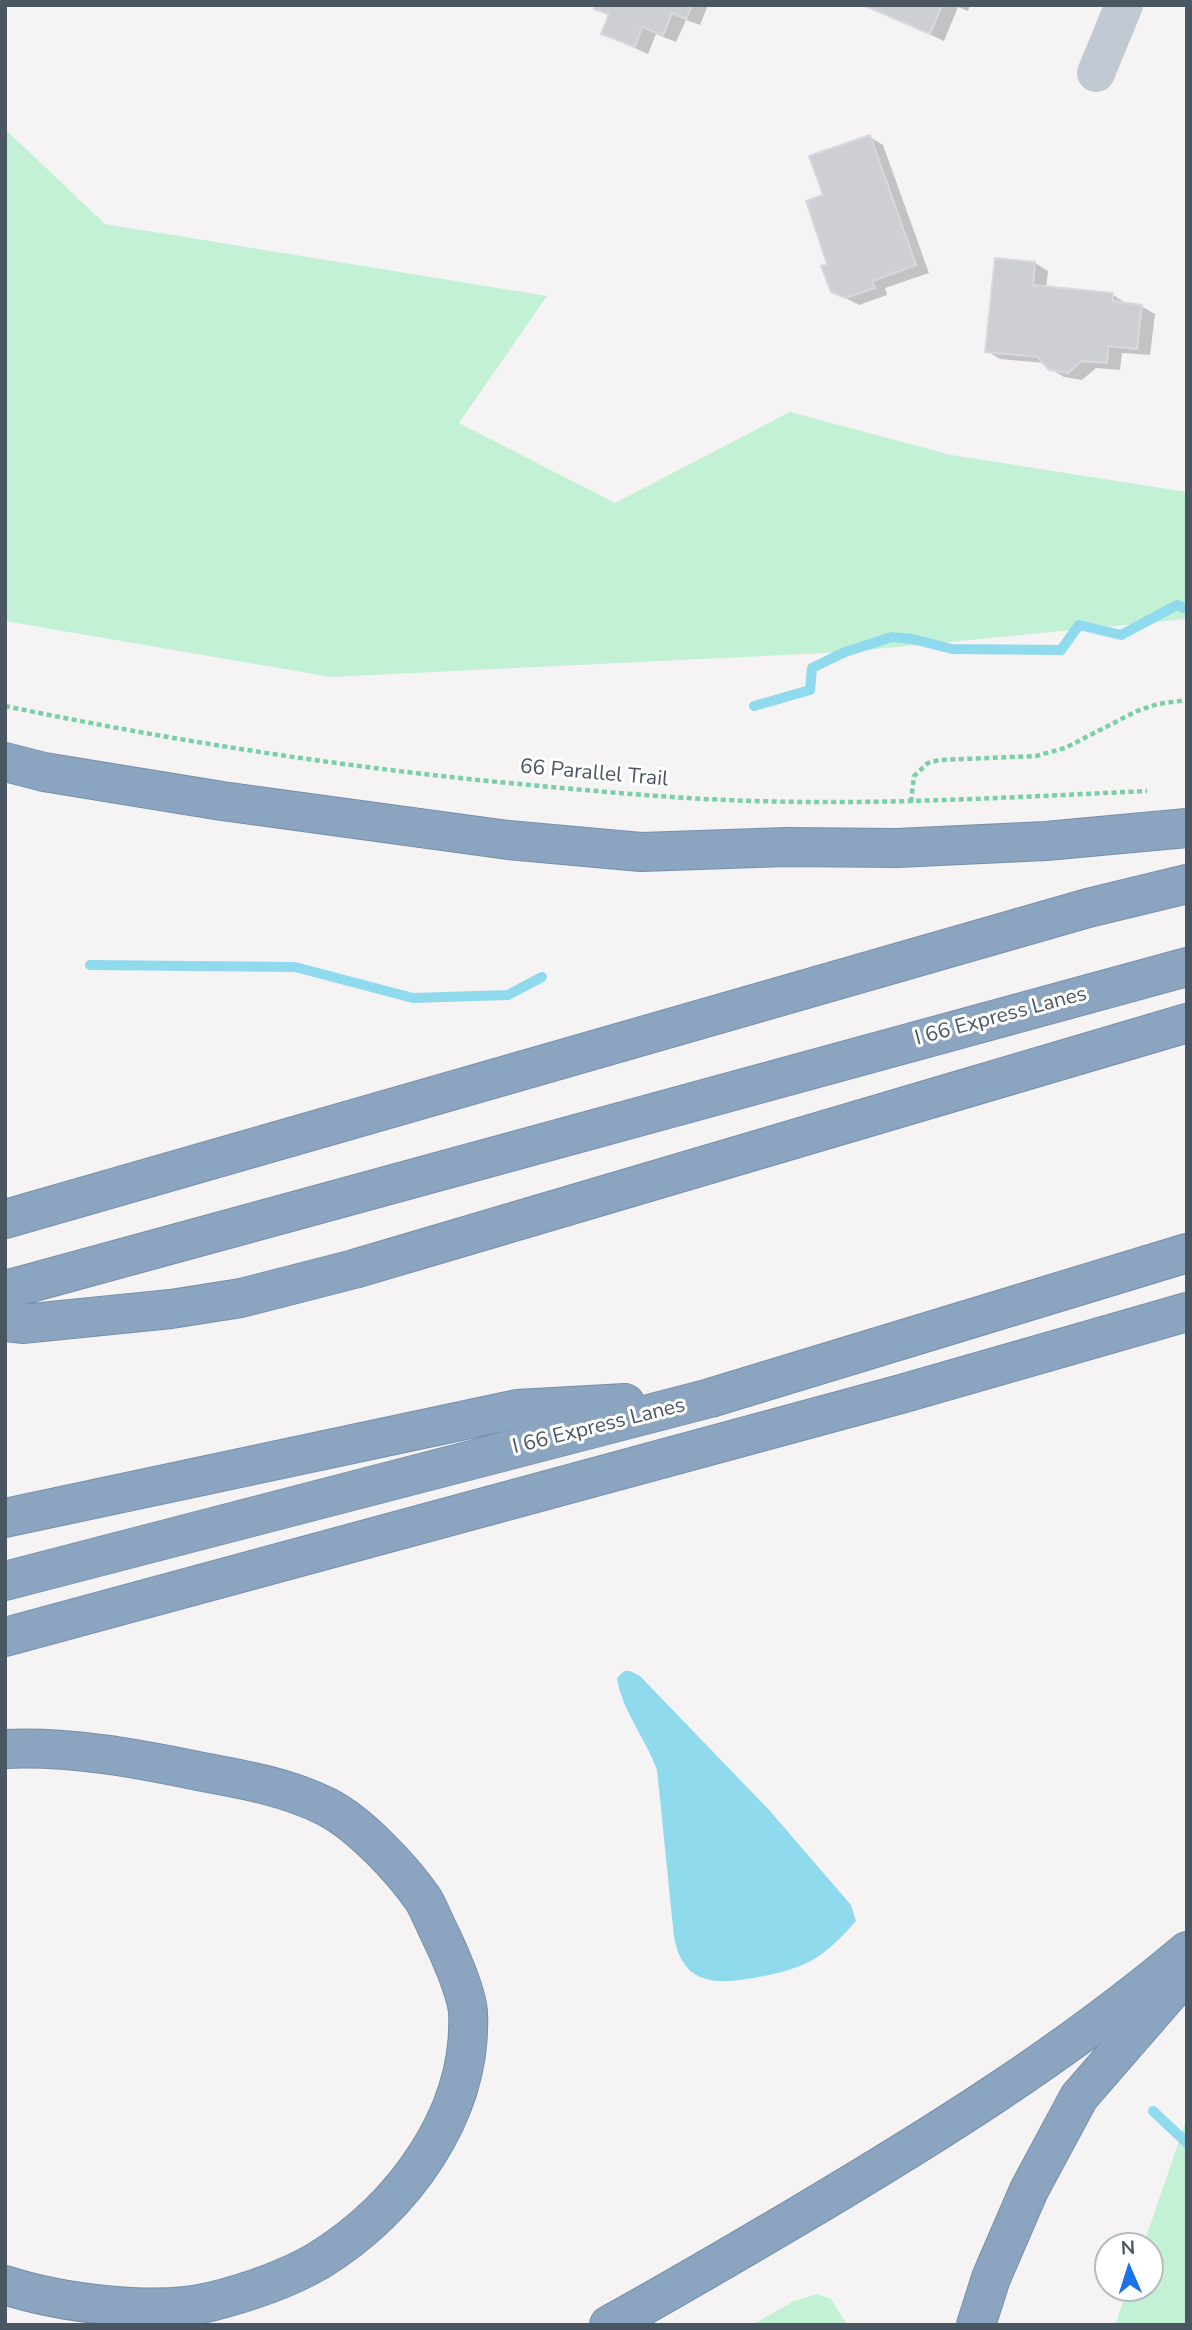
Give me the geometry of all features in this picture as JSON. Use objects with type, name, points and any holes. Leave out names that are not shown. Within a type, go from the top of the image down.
[{"type":"highway","points":[[5,762],[44,772],[222,801],[508,840],[640,852],[786,847],[911,847],[1046,841],[1187,828]]},
{"type":"highway","points":[[5,1219],[1035,923],[1187,884]]},
{"type":"highway","name":"I 66 Express Lanes","points":[[5,1290],[1187,967]]},
{"type":"highway","points":[[5,1322],[22,1324],[242,1298],[354,1269],[1187,1023]]},
{"type":"highway","name":"I 66 Express Lanes","points":[[5,1581],[710,1398],[1187,1253]]},
{"type":"highway","points":[[5,1637],[862,1405],[1187,1312]]},
{"type":"highway","points":[[5,1518],[517,1409],[710,1398]]},
{"type":"highway","points":[[5,1749],[74,1751],[151,1761],[276,1787],[328,1808],[377,1845],[423,1900],[449,1953],[468,2010],[464,2067],[441,2132],[408,2183],[359,2231],[316,2262],[262,2286],[207,2302],[170,2305],[92,2304],[28,2293],[5,2285]]},
{"type":"highway","points":[[609,2325],[829,2198],[954,2122],[1034,2068],[1187,1951]]},
{"type":"highway","points":[[976,2325],[991,2278],[1029,2190],[1079,2097],[1187,1973]]},
{"type":"street","points":[[1096,73],[1124,5]]},
{"type":"path","points":[[911,802],[914,776],[928,763],[939,760],[1036,756],[1065,748],[1137,711],[1158,704],[1187,700]]},
{"type":"path","name":"66 Parallel Trail","points":[[5,706],[182,741],[424,775],[611,793],[740,800],[911,802],[1159,790]]},
{"type":"green space","points":[[5,129],[105,224],[547,296],[459,423],[615,503],[790,412],[951,455],[1187,492],[1187,619],[845,652],[331,677],[5,621]]},
{"type":"green space","points":[[1187,2118],[1187,2325],[1115,2325],[1123,2302],[1164,2302],[1164,2232],[1148,2232]]},
{"type":"green space","points":[[817,2294],[831,2299],[847,2325],[752,2325],[794,2301]]},
{"type":"water","points":[[624,1671],[640,1676],[770,1811],[851,1905],[856,1921],[817,1957],[782,1972],[725,1981],[702,1978],[685,1964],[678,1953],[674,1937],[657,1770],[620,1690],[617,1678]]},
{"type":"building","points":[[595,5],[692,5],[686,19],[672,13],[663,35],[642,27],[635,47],[601,34],[609,14],[594,9]]},
{"type":"building","points":[[863,5],[942,5],[930,34]]},
{"type":"building","points":[[870,135],[916,265],[872,281],[875,288],[845,298],[831,292],[821,266],[827,264],[806,201],[823,195],[809,156]]},
{"type":"building","points":[[995,258],[1035,262],[1033,285],[1113,293],[1113,301],[1142,305],[1137,349],[1108,346],[1107,363],[1082,361],[1068,373],[1049,370],[1038,357],[985,352]]},
{"type":"waterway","points":[[754,706],[810,690],[812,668],[845,652],[892,637],[952,649],[1061,650],[1079,625],[1121,635],[1177,605],[1187,609]]},
{"type":"waterway","points":[[90,965],[295,967],[413,998],[508,995],[542,977]]},
{"type":"waterway","points":[[1153,2111],[1187,2143]]}]
